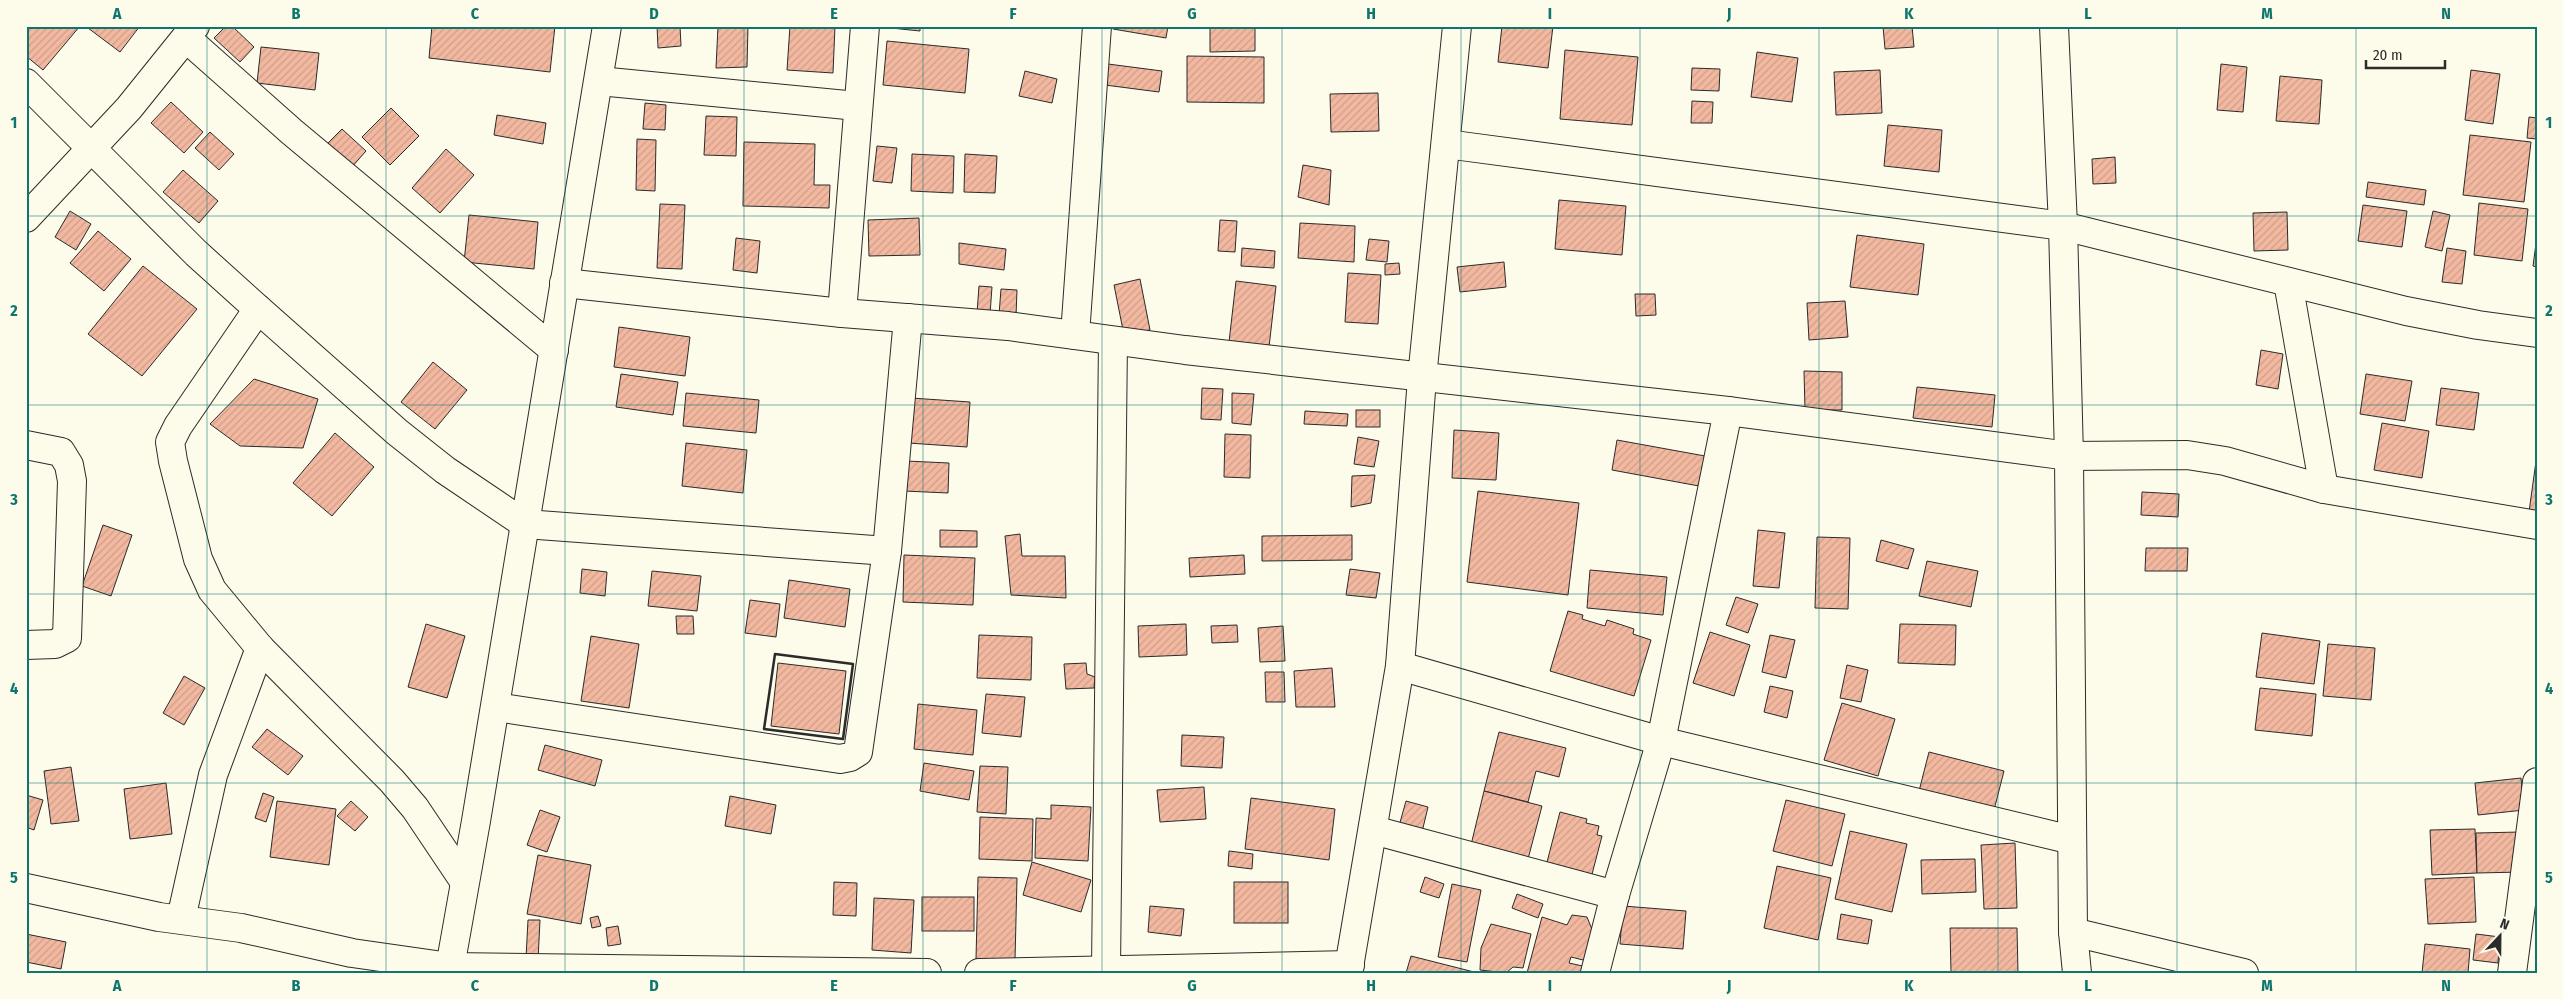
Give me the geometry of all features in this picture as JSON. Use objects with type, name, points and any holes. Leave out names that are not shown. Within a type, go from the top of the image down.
[{"type":"street","points":[[449,970],[496,707],[524,524],[607,26]]},
{"type":"street","points":[[842,313],[857,106],[865,26]]},
{"type":"street","points":[[1075,335],[1097,26]]},
{"type":"street","points":[[979,973],[1106,969],[1349,969],[1400,666],[1422,378],[1457,26]]},
{"type":"street","points":[[2054,26],[2063,226],[2069,456],[2073,932],[2077,973]]},
{"type":"street","points":[[26,218],[129,108],[191,32],[292,132],[554,350]]},
{"type":"street","points":[[599,81],[857,106]]},
{"type":"street","points":[[26,83],[196,253],[258,310],[411,443],[445,470],[524,524],[887,551]]},
{"type":"street","points":[[1446,144],[2063,226],[2406,311],[2478,325],[2537,333]]},
{"type":"street","points":[[2288,282],[2324,489]]},
{"type":"street","points":[[564,283],[842,313],[1008,326],[1113,341],[1422,378],[1728,411],[2069,456],[2187,455],[2225,461],[2324,489],[2537,524]]},
{"type":"street","points":[[258,310],[178,426],[170,442],[173,461],[198,559],[212,590],[260,648],[392,780],[415,808],[464,881]]},
{"type":"street","points":[[496,707],[840,760],[858,752],[887,551],[908,318]]},
{"type":"street","points":[[1106,969],[1113,341]]},
{"type":"street","points":[[1595,973],[1615,895],[1661,741],[1728,411]]},
{"type":"street","points":[[26,445],[61,452],[69,465],[72,481],[67,638],[54,644],[26,645]]},
{"type":"street","points":[[181,919],[213,775],[260,648]]},
{"type":"street","points":[[1400,666],[1661,741],[2072,840]]},
{"type":"street","points":[[2512,973],[2537,782]]},
{"type":"street","points":[[1373,830],[1615,895]]},
{"type":"street","points":[[26,888],[181,919],[240,928],[347,963],[449,970],[927,973]]},
{"type":"street","points":[[2073,932],[2244,973]]},
{"type":"building","points":[[26,26],[80,26],[43,70],[26,56]]},
{"type":"building","points":[[90,26],[140,26],[120,52],[88,28]]},
{"type":"building","points":[[226,26],[232,26],[254,47],[240,62],[214,38]]},
{"type":"building","points":[[432,26],[555,26],[550,72],[429,58]]},
{"type":"building","points":[[657,26],[680,26],[681,46],[658,48]]},
{"type":"building","points":[[718,26],[748,26],[747,67],[716,68]]},
{"type":"building","points":[[790,26],[835,26],[833,73],[787,70]]},
{"type":"building","points":[[891,26],[920,26],[920,31],[891,28]]},
{"type":"building","points":[[1114,26],[1168,26],[1166,38],[1113,29]]},
{"type":"building","points":[[1210,26],[1255,26],[1255,51],[1210,52]]},
{"type":"building","points":[[1502,26],[1553,26],[1548,68],[1498,62]]},
{"type":"building","points":[[1883,26],[1912,26],[1914,47],[1885,49]]},
{"type":"building","points":[[887,41],[969,49],[965,93],[883,85]]},
{"type":"building","points":[[261,47],[319,53],[315,90],[257,83]]},
{"type":"building","points":[[1565,50],[1638,57],[1632,125],[1560,119]]},
{"type":"building","points":[[1757,52],[1798,58],[1792,102],[1751,97]]},
{"type":"building","points":[[1187,56],[1264,57],[1264,103],[1187,102]]},
{"type":"building","points":[[1108,64],[1162,71],[1159,92],[1105,85]]},
{"type":"building","points":[[2221,64],[2247,67],[2243,112],[2217,110]]},
{"type":"building","points":[[1692,68],[1720,69],[1719,91],[1691,90]]},
{"type":"building","points":[[1880,70],[1882,113],[1836,115],[1834,72]]},
{"type":"building","points":[[2471,70],[2500,74],[2493,124],[2465,120]]},
{"type":"building","points":[[1025,71],[1057,79],[1052,103],[1019,96]]},
{"type":"building","points":[[2280,76],[2322,80],[2319,124],[2276,121]]},
{"type":"building","points":[[1378,93],[1379,131],[1331,132],[1330,94]]},
{"type":"building","points":[[1692,101],[1713,102],[1712,123],[1691,123]]},
{"type":"building","points":[[171,102],[203,132],[184,153],[151,123]]},
{"type":"building","points":[[645,103],[666,105],[665,130],[643,129]]},
{"type":"building","points":[[391,108],[419,136],[390,165],[362,137]]},
{"type":"building","points":[[497,115],[546,123],[543,144],[494,135]]},
{"type":"building","points":[[706,116],[737,117],[736,156],[704,155]]},
{"type":"building","points":[[2529,117],[2537,118],[2537,139],[2527,138]]},
{"type":"building","points":[[1888,125],[1942,130],[1939,172],[1884,166]]},
{"type":"building","points":[[342,129],[366,151],[351,168],[326,145]]},
{"type":"building","points":[[210,132],[234,154],[219,170],[195,148]]},
{"type":"building","points":[[2470,135],[2531,142],[2524,202],[2463,195]]},
{"type":"building","points":[[637,139],[656,140],[655,191],[636,190]]},
{"type":"building","points":[[744,142],[815,144],[814,185],[830,185],[829,208],[743,206]]},
{"type":"building","points":[[877,146],[897,148],[892,183],[873,181]]},
{"type":"building","points":[[446,149],[474,175],[440,213],[412,188]]},
{"type":"building","points":[[912,154],[954,156],[953,193],[911,191]]},
{"type":"building","points":[[965,154],[997,156],[995,193],[964,192]]},
{"type":"building","points":[[2115,157],[2116,183],[2093,184],[2092,159]]},
{"type":"building","points":[[1303,165],[1331,170],[1329,205],[1298,197]]},
{"type":"building","points":[[183,170],[218,201],[199,223],[163,192]]},
{"type":"building","points":[[2368,182],[2426,190],[2424,205],[2366,197]]},
{"type":"building","points":[[1559,200],[1626,206],[1622,255],[1555,249]]},
{"type":"building","points":[[2479,203],[2528,209],[2522,261],[2474,255]]},
{"type":"building","points":[[660,204],[685,205],[682,269],[657,268]]},
{"type":"building","points":[[2363,205],[2407,211],[2402,247],[2358,241]]},
{"type":"building","points":[[70,211],[91,224],[76,250],[55,237]]},
{"type":"building","points":[[2433,211],[2450,215],[2442,251],[2425,247]]},
{"type":"building","points":[[2287,212],[2288,250],[2254,251],[2253,213]]},
{"type":"building","points":[[469,215],[538,222],[534,269],[464,262]]},
{"type":"building","points":[[919,218],[920,255],[869,256],[868,220]]},
{"type":"building","points":[[1220,220],[1237,221],[1235,252],[1218,251]]},
{"type":"building","points":[[1300,223],[1355,226],[1354,262],[1298,258]]},
{"type":"building","points":[[98,231],[131,259],[104,291],[70,263]]},
{"type":"building","points":[[1857,235],[1924,244],[1918,295],[1850,287]]},
{"type":"building","points":[[2537,236],[2537,267],[2533,266]]},
{"type":"building","points":[[736,238],[760,241],[757,273],[733,270]]},
{"type":"building","points":[[1369,239],[1389,241],[1387,262],[1366,260]]},
{"type":"building","points":[[959,243],[1006,249],[1004,270],[959,264]]},
{"type":"building","points":[[1242,248],[1275,251],[1274,268],[1241,266]]},
{"type":"building","points":[[2447,248],[2466,251],[2462,284],[2442,282]]},
{"type":"building","points":[[1504,262],[1506,287],[1460,292],[1457,267]]},
{"type":"building","points":[[1399,263],[1400,274],[1385,275],[1385,264]]},
{"type":"building","points":[[143,266],[197,309],[142,376],[88,334]]},
{"type":"building","points":[[1348,273],[1381,275],[1378,324],[1345,322]]},
{"type":"building","points":[[1140,279],[1150,330],[1124,335],[1114,285]]},
{"type":"building","points":[[1236,281],[1276,286],[1269,347],[1229,342]]},
{"type":"building","points":[[979,286],[992,287],[990,314],[977,313]]},
{"type":"building","points":[[1001,289],[1017,290],[1016,316],[999,315]]},
{"type":"building","points":[[1635,294],[1655,294],[1656,315],[1636,316]]},
{"type":"building","points":[[1845,301],[1848,337],[1809,340],[1807,303]]},
{"type":"building","points":[[619,327],[690,337],[685,376],[614,367]]},
{"type":"building","points":[[2261,350],[2283,354],[2278,389],[2256,385]]},
{"type":"building","points":[[433,362],[467,390],[435,429],[401,402]]},
{"type":"building","points":[[1804,371],[1842,372],[1842,410],[1805,410]]},
{"type":"building","points":[[621,374],[678,382],[673,415],[616,407]]},
{"type":"building","points":[[2366,374],[2412,381],[2405,421],[2360,414]]},
{"type":"building","points":[[254,379],[318,399],[303,448],[240,446],[210,424]]},
{"type":"building","points":[[1917,387],[1995,395],[1992,427],[1913,418]]},
{"type":"building","points":[[1202,388],[1223,389],[1221,420],[1201,419]]},
{"type":"building","points":[[2441,388],[2479,393],[2474,430],[2436,425]]},
{"type":"building","points":[[686,393],[759,400],[756,433],[683,426]]},
{"type":"building","points":[[1232,393],[1254,394],[1251,425],[1232,423]]},
{"type":"building","points":[[911,398],[970,402],[967,447],[908,443]]},
{"type":"building","points":[[1356,410],[1380,410],[1380,427],[1356,427]]},
{"type":"building","points":[[1305,411],[1348,414],[1347,426],[1304,424]]},
{"type":"building","points":[[2382,423],[2429,431],[2422,478],[2374,470]]},
{"type":"building","points":[[1454,430],[1499,433],[1496,480],[1452,478]]},
{"type":"building","points":[[335,433],[374,467],[332,516],[293,483]]},
{"type":"building","points":[[1225,434],[1251,435],[1250,478],[1224,477]]},
{"type":"building","points":[[1358,437],[1379,441],[1374,467],[1354,464]]},
{"type":"building","points":[[1617,440],[1705,456],[1699,486],[1612,470]]},
{"type":"building","points":[[686,443],[747,450],[743,493],[682,486]]},
{"type":"building","points":[[2537,454],[2537,513],[2529,512]]},
{"type":"building","points":[[906,461],[949,463],[948,493],[904,491]]},
{"type":"building","points":[[1375,475],[1371,503],[1351,507],[1352,476]]},
{"type":"building","points":[[1478,491],[1579,503],[1568,595],[1467,582]]},
{"type":"building","points":[[2142,492],[2179,494],[2178,517],[2141,515]]},
{"type":"building","points":[[103,525],[132,535],[111,596],[82,586]]},
{"type":"building","points":[[940,530],[977,531],[977,547],[940,547]]},
{"type":"building","points":[[1758,530],[1785,533],[1779,588],[1753,586]]},
{"type":"building","points":[[1020,534],[1022,556],[1065,556],[1066,598],[1011,595],[1005,536]]},
{"type":"building","points":[[1352,535],[1352,560],[1262,561],[1262,536]]},
{"type":"building","points":[[1817,537],[1850,538],[1848,609],[1815,608]]},
{"type":"building","points":[[1881,540],[1914,549],[1908,569],[1876,561]]},
{"type":"building","points":[[2146,548],[2188,548],[2187,571],[2145,571]]},
{"type":"building","points":[[904,555],[975,558],[973,605],[903,602]]},
{"type":"building","points":[[1244,555],[1245,574],[1190,577],[1189,558]]},
{"type":"building","points":[[1927,561],[1978,571],[1971,607],[1919,596]]},
{"type":"building","points":[[582,569],[607,572],[605,596],[580,593]]},
{"type":"building","points":[[1350,569],[1380,573],[1376,598],[1346,595]]},
{"type":"building","points":[[1590,570],[1667,577],[1663,615],[1587,608]]},
{"type":"building","points":[[652,571],[701,576],[697,611],[648,606]]},
{"type":"building","points":[[789,580],[850,589],[845,627],[784,618]]},
{"type":"building","points":[[1736,597],[1758,604],[1748,633],[1726,625]]},
{"type":"building","points":[[750,600],[780,604],[776,637],[745,633]]},
{"type":"building","points":[[1568,611],[1583,615],[1582,619],[1605,626],[1607,620],[1634,629],[1633,634],[1651,640],[1634,696],[1550,671]]},
{"type":"building","points":[[676,616],[693,616],[694,634],[677,634]]},
{"type":"building","points":[[426,624],[465,636],[447,698],[408,687]]},
{"type":"building","points":[[1186,624],[1187,655],[1139,657],[1138,626]]},
{"type":"building","points":[[1900,624],[1956,625],[1955,665],[1898,663]]},
{"type":"building","points":[[1237,625],[1238,642],[1212,643],[1211,626]]},
{"type":"building","points":[[1283,626],[1285,661],[1260,662],[1258,628]]},
{"type":"building","points":[[1710,632],[1750,645],[1734,696],[1693,683]]},
{"type":"building","points":[[2262,633],[2320,641],[2314,684],[2256,677]]},
{"type":"building","points":[[979,635],[1032,637],[1031,680],[977,678]]},
{"type":"building","points":[[1770,635],[1795,640],[1786,678],[1762,672]]},
{"type":"building","points":[[591,636],[639,644],[629,708],[581,701]]},
{"type":"building","points":[[2328,644],[2375,648],[2371,700],[2323,696]]},
{"type":"building","points":[[778,663],[846,671],[839,734],[771,726]]},
{"type":"building","points":[[1086,663],[1087,674],[1095,677],[1094,688],[1066,689],[1064,664]]},
{"type":"building","points":[[1847,665],[1868,670],[1861,702],[1840,698]]},
{"type":"building","points":[[1332,668],[1335,707],[1296,707],[1294,671]]},
{"type":"building","points":[[1265,672],[1284,672],[1285,702],[1266,702]]},
{"type":"building","points":[[184,676],[205,688],[184,725],[163,713]]},
{"type":"building","points":[[1770,686],[1793,691],[1787,718],[1764,712]]},
{"type":"building","points":[[2260,688],[2316,694],[2312,736],[2255,730]]},
{"type":"building","points":[[986,694],[1025,697],[1021,737],[982,733]]},
{"type":"building","points":[[1842,703],[1895,719],[1878,776],[1824,760]]},
{"type":"building","points":[[918,704],[977,710],[973,755],[914,749]]},
{"type":"building","points":[[267,729],[303,756],[288,775],[252,747]]},
{"type":"building","points":[[1499,732],[1566,748],[1559,777],[1536,771],[1528,802],[1484,791]]},
{"type":"building","points":[[1182,735],[1224,737],[1222,768],[1181,766]]},
{"type":"building","points":[[545,745],[602,760],[595,786],[538,770]]},
{"type":"building","points":[[1929,752],[2004,771],[1993,814],[1918,795]]},
{"type":"building","points":[[924,763],[974,771],[969,800],[920,791]]},
{"type":"building","points":[[980,766],[1008,767],[1006,814],[977,812]]},
{"type":"building","points":[[71,767],[79,821],[51,824],[44,771]]},
{"type":"building","points":[[2521,778],[2524,810],[2478,815],[2475,783]]},
{"type":"building","points":[[166,783],[172,834],[130,839],[124,789]]},
{"type":"building","points":[[1204,787],[1206,819],[1160,822],[1157,790]]},
{"type":"building","points":[[1484,791],[1542,806],[1528,859],[1471,845]]},
{"type":"building","points":[[263,793],[274,797],[266,822],[255,818]]},
{"type":"building","points":[[26,795],[43,800],[34,830],[26,827]]},
{"type":"building","points":[[730,796],[776,805],[771,834],[725,826]]},
{"type":"building","points":[[1251,798],[1335,809],[1329,860],[1245,849]]},
{"type":"building","points":[[1786,800],[1845,814],[1832,866],[1773,851]]},
{"type":"building","points":[[277,801],[336,809],[329,865],[270,857]]},
{"type":"building","points":[[351,801],[368,817],[355,831],[337,816]]},
{"type":"building","points":[[1406,801],[1428,807],[1422,832],[1399,826]]},
{"type":"building","points":[[1051,805],[1091,807],[1088,861],[1035,858],[1036,818],[1051,819]]},
{"type":"building","points":[[540,810],[560,817],[547,852],[527,845]]},
{"type":"building","points":[[1560,812],[1587,819],[1586,823],[1599,826],[1597,835],[1602,836],[1591,878],[1546,866]]},
{"type":"building","points":[[980,817],[1033,819],[1032,861],[979,859]]},
{"type":"building","points":[[2475,829],[2477,873],[2432,875],[2430,830]]},
{"type":"building","points":[[1850,831],[1907,844],[1892,912],[1835,899]]},
{"type":"building","points":[[2520,832],[2522,872],[2477,873],[2476,833]]},
{"type":"building","points":[[2015,843],[2017,908],[1984,909],[1981,845]]},
{"type":"building","points":[[1229,851],[1253,854],[1252,869],[1228,866]]},
{"type":"building","points":[[538,855],[591,865],[581,924],[527,914]]},
{"type":"building","points":[[1975,859],[1976,892],[1922,894],[1921,860]]},
{"type":"building","points":[[1032,862],[1091,880],[1081,912],[1023,895]]},
{"type":"building","points":[[1777,866],[1831,878],[1818,940],[1764,928]]},
{"type":"building","points":[[978,877],[1017,878],[1015,960],[976,959]]},
{"type":"building","points":[[1425,877],[1444,884],[1439,898],[1420,892]]},
{"type":"building","points":[[2474,877],[2476,922],[2428,924],[2425,879]]},
{"type":"building","points":[[834,882],[857,883],[856,916],[833,915]]},
{"type":"building","points":[[1234,882],[1288,882],[1288,923],[1234,923]]},
{"type":"building","points":[[1452,884],[1481,890],[1467,962],[1438,957]]},
{"type":"building","points":[[1517,894],[1543,904],[1538,918],[1512,908]]},
{"type":"building","points":[[922,897],[974,897],[974,931],[922,931]]},
{"type":"building","points":[[874,898],[914,900],[911,953],[872,950]]},
{"type":"building","points":[[1150,906],[1184,909],[1181,936],[1148,932]]},
{"type":"building","points":[[1623,906],[1686,911],[1683,949],[1620,944]]},
{"type":"building","points":[[1841,914],[1872,920],[1868,944],[1837,939]]},
{"type":"building","points":[[1572,915],[1587,917],[1595,937],[1587,961],[1571,957],[1569,963],[1587,967],[1585,973],[1527,973],[1542,917],[1567,925]]},
{"type":"building","points":[[598,916],[601,926],[592,928],[590,918]]},
{"type":"building","points":[[528,920],[540,920],[538,960],[526,958]]},
{"type":"building","points":[[1491,924],[1531,934],[1523,968],[1513,967],[1506,973],[1480,970],[1481,948]]},
{"type":"building","points":[[618,926],[621,944],[608,946],[606,928]]},
{"type":"building","points":[[1950,928],[2017,928],[2018,973],[1951,973]]},
{"type":"building","points":[[26,934],[66,942],[61,969],[26,962]]},
{"type":"building","points":[[2476,934],[2500,937],[2498,963],[2473,960]]},
{"type":"building","points":[[2425,944],[2470,949],[2468,973],[2422,973]]},
{"type":"building","points":[[1411,956],[1478,973],[1406,973]]},
{"type":"wall","points":[[775,654],[853,664],[843,739],[764,729],[775,654]]}]
